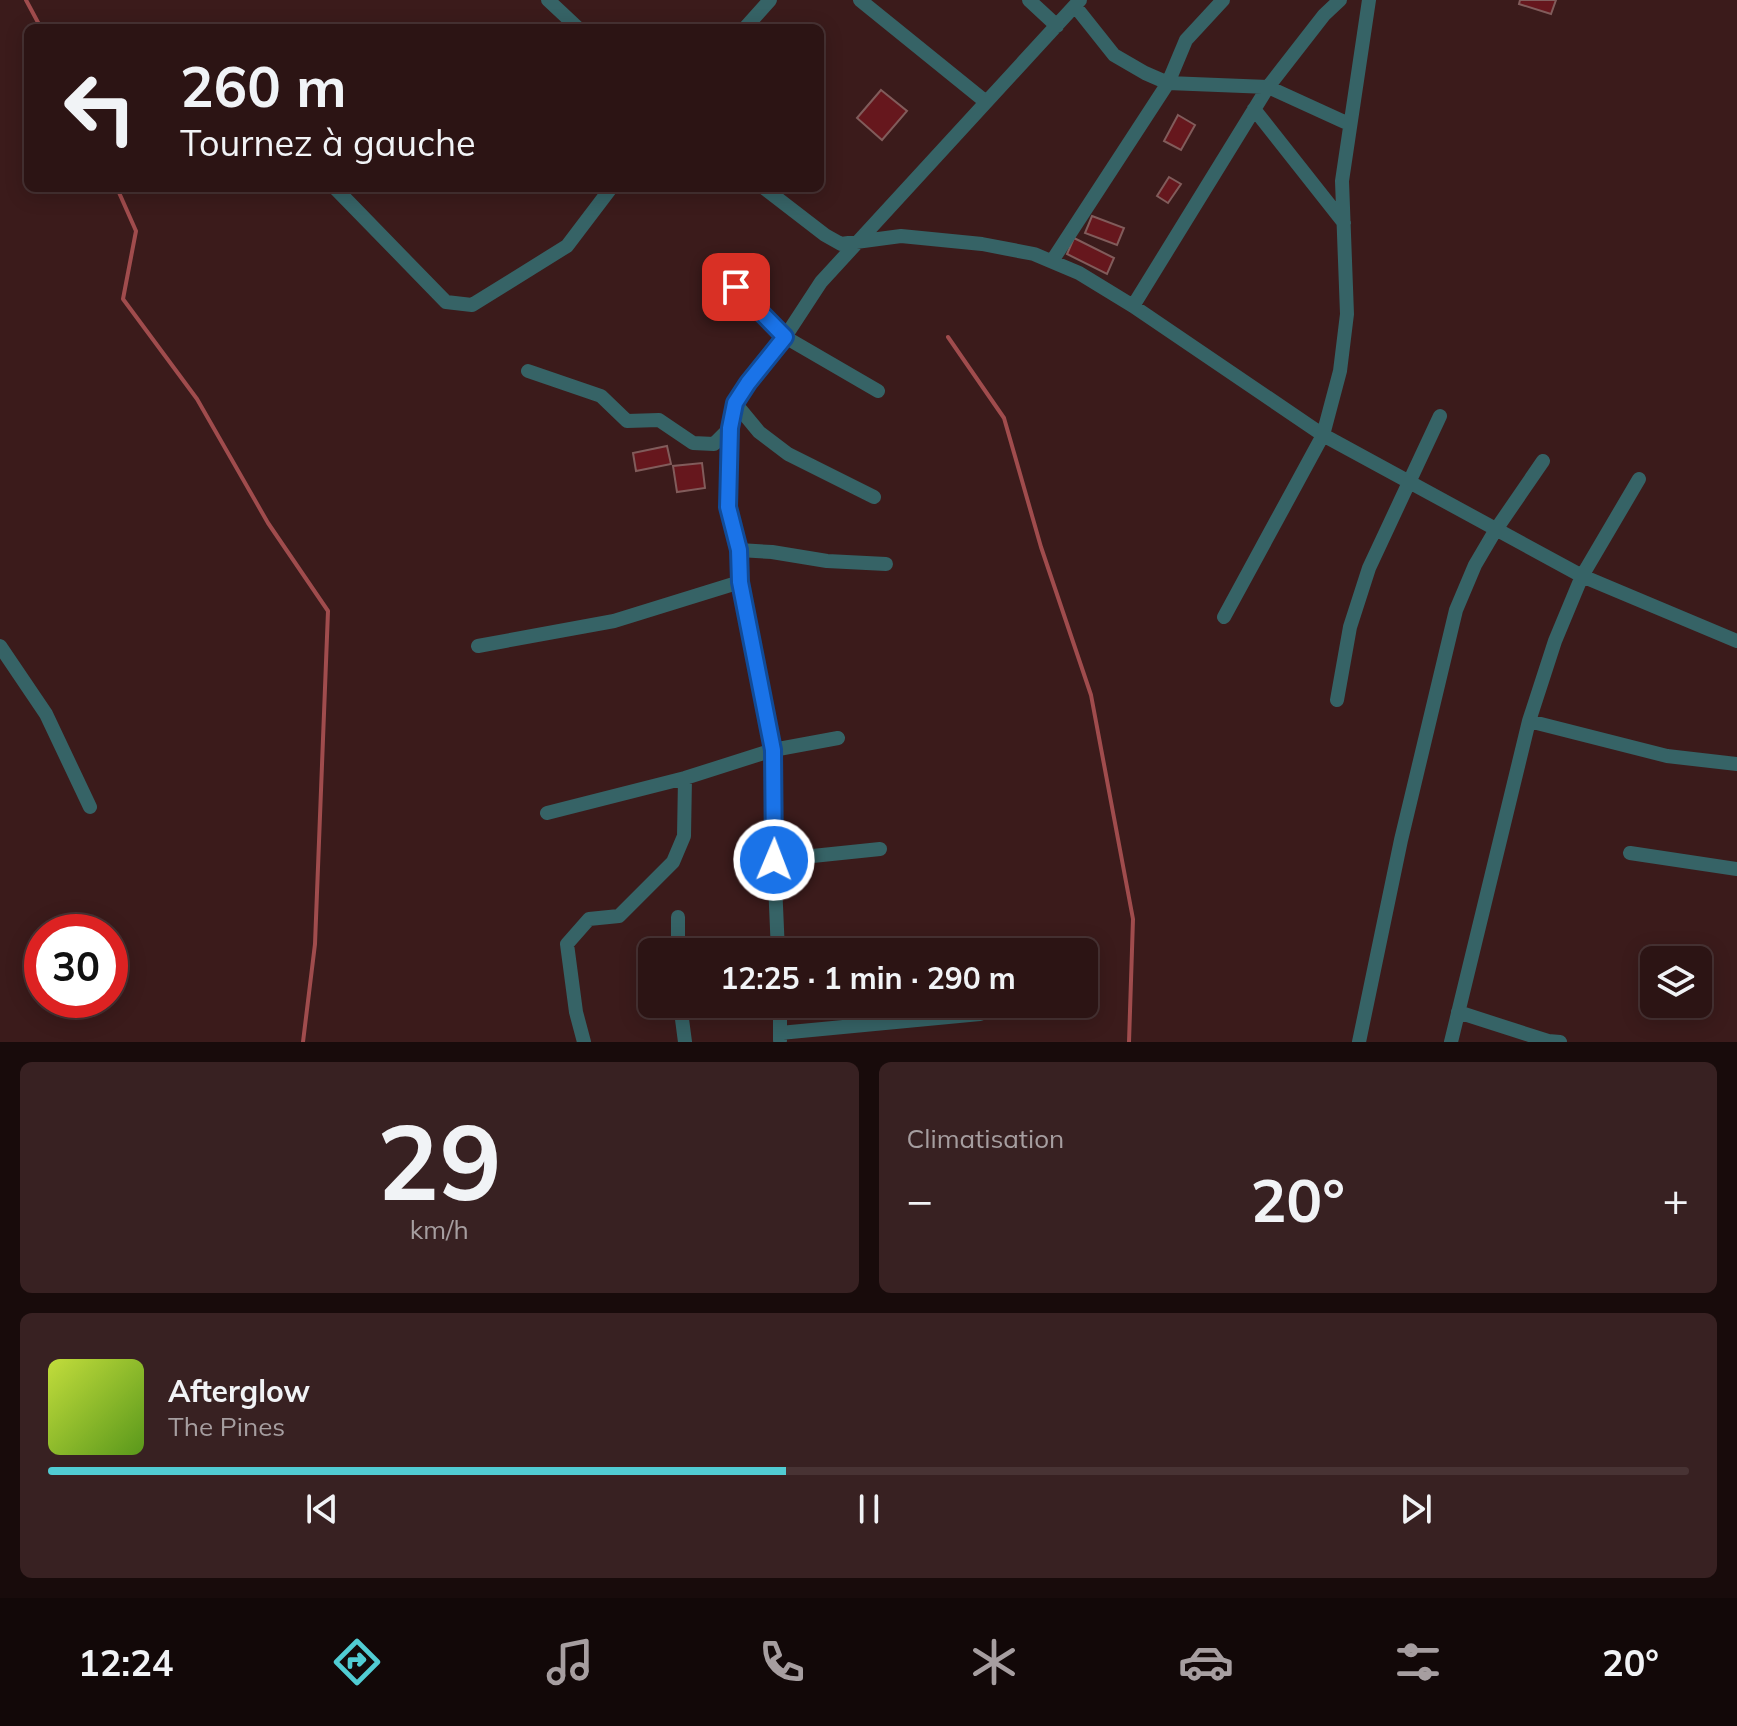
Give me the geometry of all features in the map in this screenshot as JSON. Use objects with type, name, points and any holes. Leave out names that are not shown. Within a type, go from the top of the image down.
[{"type":"street","points":[[548,0],[574,24]]},
{"type":"street","points":[[749,24],[770,0]]},
{"type":"street","points":[[860,0],[986,102]]},
{"type":"street","points":[[1029,0],[1057,26]]},
{"type":"street","points":[[1052,261],[1168,83],[1186,40],[1223,0]]},
{"type":"street","points":[[1133,306],[1268,87],[1324,15],[1340,0]]},
{"type":"street","points":[[1224,617],[1323,435],[1340,371],[1347,314],[1342,181],[1369,0]]},
{"type":"street","points":[[777,938],[773,750],[740,582],[739,550],[728,507],[730,428],[735,403],[748,383],[785,337],[821,282],[1078,3],[1114,55],[1168,83],[1268,87],[1349,124]]},
{"type":"street","points":[[1254,109],[1344,223]]},
{"type":"street","points":[[339,192],[446,302],[472,305],[567,246],[608,192]]},
{"type":"street","points":[[769,192],[841,244],[901,236],[982,244],[1034,254],[1079,273],[1323,435],[1582,576],[1737,641]]},
{"type":"street","points":[[736,287],[785,337],[878,391]]},
{"type":"street","points":[[528,371],[601,396],[627,421],[659,420],[693,443],[714,444],[730,428]]},
{"type":"street","points":[[735,403],[759,432],[788,454],[874,497]]},
{"type":"street","points":[[1337,700],[1350,627],[1369,568],[1440,416]]},
{"type":"street","points":[[1359,1042],[1401,840],[1456,610],[1475,565],[1543,461]]},
{"type":"street","points":[[1451,1042],[1529,721],[1555,641],[1582,576],[1639,479]]},
{"type":"street","points":[[739,550],[827,561],[886,564]]},
{"type":"street","points":[[478,646],[614,621],[740,582]]},
{"type":"street","points":[[0,646],[46,714],[90,807]]},
{"type":"street","points":[[1529,721],[1667,756],[1737,764]]},
{"type":"street","points":[[547,813],[685,778],[773,750],[838,738]]},
{"type":"street","points":[[584,1042],[576,1012],[567,944],[589,919],[619,916],[673,862],[684,836],[685,778]]},
{"type":"street","points":[[774,860],[880,849]]},
{"type":"street","points":[[1630,853],[1737,869]]},
{"type":"street","points":[[678,917],[678,938]]},
{"type":"street","points":[[1458,1012],[1548,1041],[1560,1042]]},
{"type":"street","points":[[682,1018],[685,1042]]},
{"type":"street","points":[[780,1038],[947,1018]]},
{"type":"building","points":[[1520,0],[1556,0],[1551,14],[1519,4]]},
{"type":"building","points":[[881,90],[907,111],[882,140],[857,118]]},
{"type":"building","points":[[1178,115],[1195,125],[1181,150],[1164,141]]},
{"type":"building","points":[[1169,177],[1181,184],[1168,203],[1157,196]]},
{"type":"building","points":[[1092,216],[1124,228],[1117,245],[1085,233]]},
{"type":"building","points":[[1074,238],[1114,258],[1107,274],[1067,254]]},
{"type":"building","points":[[667,446],[671,464],[636,471],[633,453]]},
{"type":"building","points":[[702,463],[705,488],[677,492],[673,466]]},
{"type":"waterway","points":[[26,0],[39,24]]},
{"type":"waterway","points":[[119,192],[136,231],[123,299],[197,399],[268,523],[328,611],[315,944],[303,1042]]},
{"type":"waterway","points":[[948,337],[1004,418],[1041,547],[1091,695],[1133,919],[1129,1042]]},
{"type":"route","points":[[736,287],[785,337],[735,403],[730,428],[728,507],[739,550],[740,582],[775,765],[774,860]]}]
